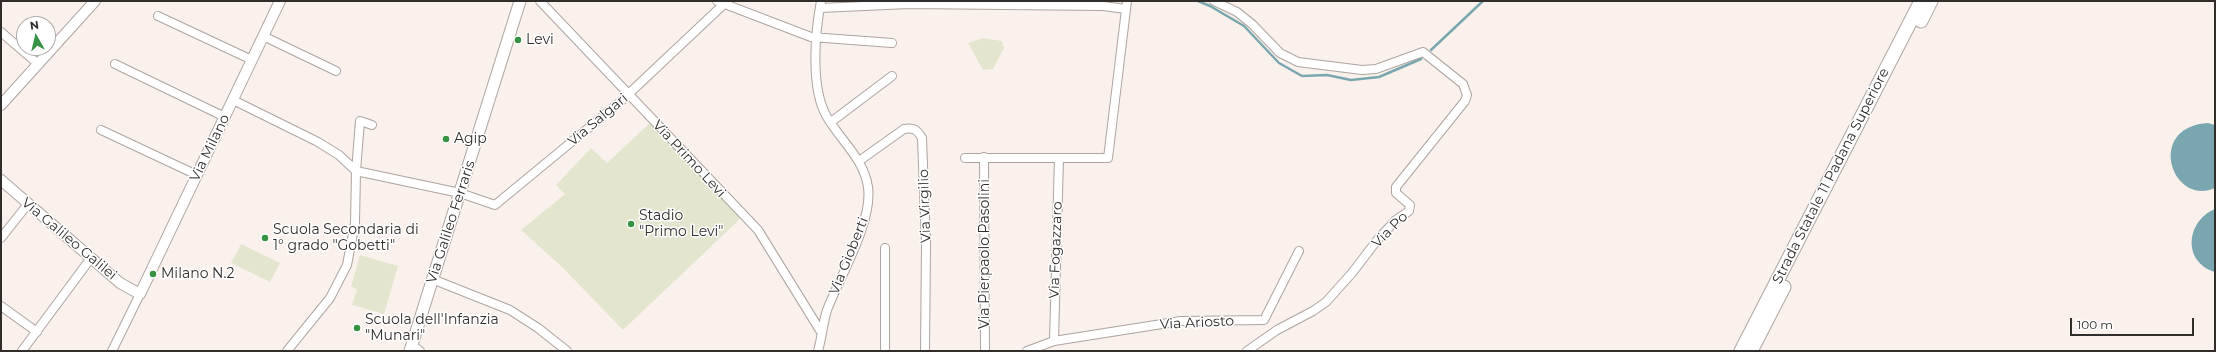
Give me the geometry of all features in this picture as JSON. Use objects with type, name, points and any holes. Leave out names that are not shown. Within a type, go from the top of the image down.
[{"type":"highway","name":"Strada Statale 11 Padana Superiore","points":[[1741,351],[1921,1]]},
{"type":"highway","name":"Strada Statale 11 Padana Superiore","points":[[1751,351],[1931,1]]},
{"type":"main road","name":"Via Galileo Ferraris","points":[[414,349],[432,279],[520,1]]},
{"type":"street","points":[[1,104],[95,1]]},
{"type":"street","name":"Via Milano","points":[[140,294],[280,1]]},
{"type":"street","name":"Via Primo Levi","points":[[540,1],[758,230],[821,332]]},
{"type":"street","name":"Via Po","points":[[1214,1],[1236,12],[1252,24],[1280,53],[1298,62],[1362,70],[1376,69],[1423,52],[1463,84],[1467,96],[1465,101],[1396,187],[1396,193],[1410,205],[1409,211],[1396,220],[1378,239],[1352,273],[1326,302],[1313,311],[1277,330],[1247,351]]},
{"type":"street","points":[[720,3],[816,38],[892,43]]},
{"type":"street","name":"Via Salgari","points":[[460,193],[495,206],[628,95],[720,3]]},
{"type":"street","points":[[820,5],[1127,5],[1108,158],[965,158]]},
{"type":"street","name":"Via Gioberti","points":[[818,351],[821,332],[836,288],[866,214],[868,188],[864,171],[859,160],[831,122],[820,100],[815,52],[820,5]]},
{"type":"street","points":[[158,16],[252,60]]},
{"type":"street","points":[[1,32],[37,63]]},
{"type":"street","points":[[263,36],[336,71]]},
{"type":"street","points":[[115,64],[225,117]]},
{"type":"street","points":[[831,122],[892,76]]},
{"type":"street","points":[[233,100],[318,142],[339,155],[356,172],[460,193]]},
{"type":"street","points":[[287,351],[330,298],[347,264],[355,223],[356,172],[360,121],[372,125]]},
{"type":"street","name":"Via Virgilio","points":[[859,160],[904,130],[911,128],[916,130],[922,138],[926,244],[926,351]]},
{"type":"street","points":[[101,130],[197,175]]},
{"type":"street","name":"Via Pierpaolo Pasolini","points":[[984,157],[985,351]]},
{"type":"street","name":"Via Fogazzaro","points":[[1054,341],[1059,158]]},
{"type":"street","name":"Via Galileo Galilei","points":[[1,180],[120,282],[140,294]]},
{"type":"street","points":[[1,238],[28,204]]},
{"type":"street","points":[[885,248],[885,351]]},
{"type":"street","name":"Via Ariosto","points":[[1054,341],[1181,321],[1264,320],[1299,251]]},
{"type":"street","points":[[22,351],[91,258]]},
{"type":"street","points":[[432,279],[510,310],[538,328],[567,351]]},
{"type":"street","points":[[112,351],[140,294]]},
{"type":"street","points":[[1,306],[37,332]]},
{"type":"street","points":[[1027,351],[1054,341]]},
{"type":"green space","points":[[983,38],[1002,41],[1004,48],[993,69],[983,70],[968,43]]},
{"type":"green space","name":"Stadio \"Primo Levi\"","points":[[650,123],[741,218],[623,330],[562,267],[521,230],[565,194],[556,185],[591,148],[607,163]]},
{"type":"green space","points":[[241,244],[280,263],[270,282],[231,263]]},
{"type":"green space","points":[[360,255],[398,266],[384,314],[352,305],[357,289],[351,287]]},
{"type":"water","points":[[2208,123],[2215,125],[2215,188],[2200,191],[2187,186],[2177,177],[2172,164],[2171,150],[2176,138],[2188,128]]},
{"type":"water","points":[[2215,209],[2215,272],[2204,267],[2197,260],[2193,251],[2192,241],[2198,222],[2205,215]]},
{"type":"waterway","points":[[1198,1],[1210,6],[1244,26],[1279,63],[1302,76],[1327,75],[1351,80],[1379,77],[1421,59]]},
{"type":"waterway","points":[[1431,50],[1483,1]]},
{"type":"place","name":"Levi","points":[[518,40]]},
{"type":"place","name":"Agip","points":[[446,139]]},
{"type":"place","name":"Stadio \"Primo Levi\"","points":[[631,224]]},
{"type":"place","name":"Scuola Secondaria di 1° grado \"Gobetti\"","points":[[265,238]]},
{"type":"place","name":"Milano N.2","points":[[153,274]]},
{"type":"place","name":"Scuola dell'Infanzia \"Munari\"","points":[[357,328]]}]
